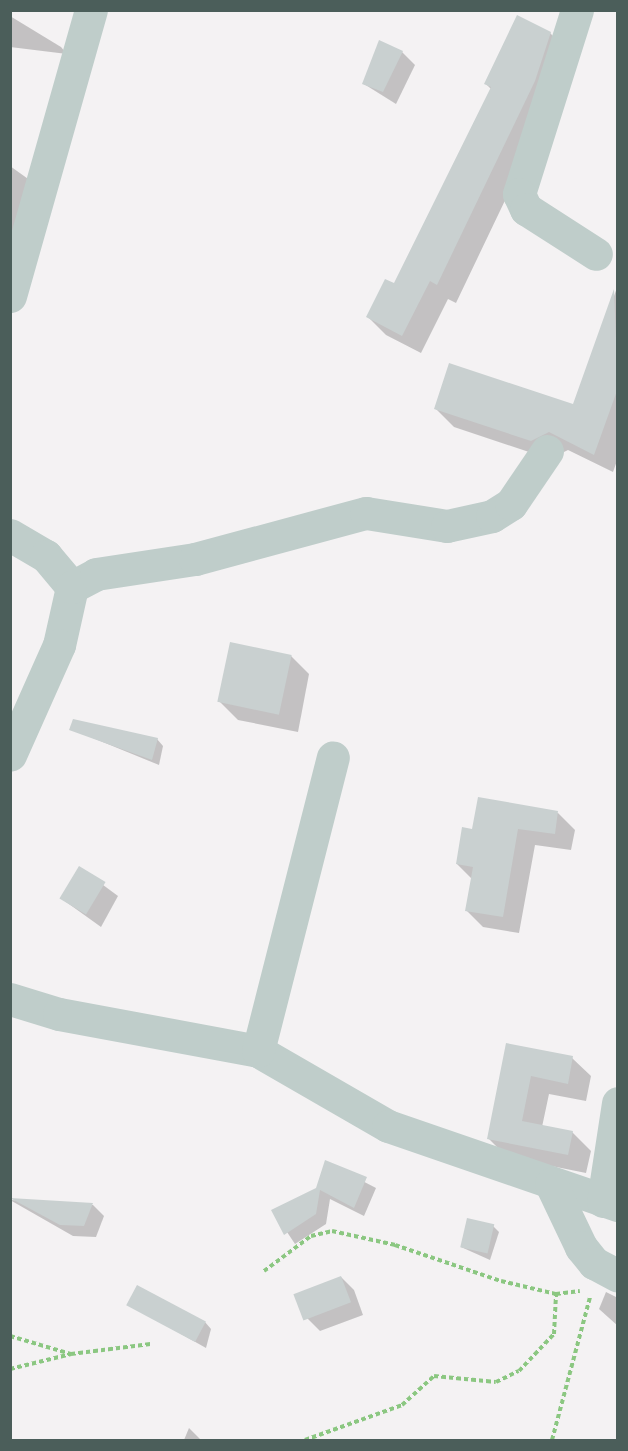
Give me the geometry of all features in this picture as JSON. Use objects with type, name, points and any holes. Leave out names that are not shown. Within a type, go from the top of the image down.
[{"type":"street","points":[[10,296],[91,10]]},
{"type":"street","points":[[577,10],[519,194],[526,209],[596,254]]},
{"type":"street","points":[[72,587],[96,574],[195,559],[366,513],[447,526],[492,516],[511,504],[547,450]]},
{"type":"street","points":[[10,535],[54,562],[72,587],[59,645],[10,754]]},
{"type":"street","points":[[258,1051],[333,757]]},
{"type":"street","points":[[10,999],[59,1014],[258,1051],[388,1126],[610,1203],[618,1103]]},
{"type":"street","points":[[551,1184],[581,1247],[594,1263],[618,1276]]},
{"type":"path","points":[[264,1271],[311,1236],[332,1231],[556,1294],[592,1290],[552,1440]]},
{"type":"path","points":[[305,1440],[402,1405],[435,1376],[495,1382],[519,1371],[554,1334],[556,1294]]},
{"type":"path","points":[[10,1336],[71,1354]]},
{"type":"path","points":[[10,1369],[71,1354],[150,1344]]},
{"type":"building","points":[[517,15],[551,32],[535,81],[437,285],[430,281],[402,336],[366,317],[385,279],[394,283],[491,87],[484,84]]},
{"type":"building","points":[[379,40],[403,51],[383,92],[362,84]]},
{"type":"building","points":[[614,289],[618,388],[594,455],[549,432],[531,441],[434,409],[449,363],[573,404]]},
{"type":"building","points":[[230,642],[292,655],[279,715],[217,702]]},
{"type":"building","points":[[73,719],[158,738],[152,760],[69,730]]},
{"type":"building","points":[[478,797],[558,811],[555,834],[518,829],[503,917],[465,911],[473,867],[456,864],[462,827],[472,829]]},
{"type":"building","points":[[79,866],[106,882],[86,915],[59,899]]},
{"type":"building","points":[[506,1043],[573,1056],[568,1084],[531,1076],[522,1121],[573,1131],[568,1155],[487,1139]]},
{"type":"building","points":[[325,1160],[367,1177],[354,1208],[320,1190],[316,1214],[284,1235],[271,1210],[316,1188]]},
{"type":"building","points":[[10,1198],[93,1203],[84,1226],[60,1225]]},
{"type":"building","points":[[467,1218],[494,1224],[488,1254],[460,1247]]},
{"type":"building","points":[[341,1276],[351,1302],[303,1320],[293,1294]]},
{"type":"building","points":[[137,1285],[206,1322],[195,1342],[126,1305]]}]
